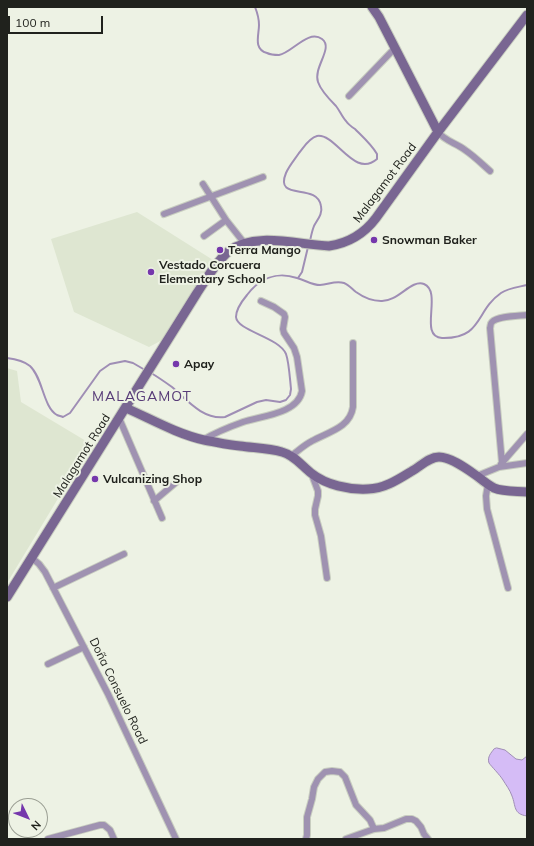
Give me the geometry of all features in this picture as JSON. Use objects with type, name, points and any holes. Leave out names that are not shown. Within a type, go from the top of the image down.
[{"type":"street","points":[[373,8],[438,132],[446,140],[465,150],[490,171]]},
{"type":"street","name":"Malagamot Road","points":[[7,597],[197,293],[217,264],[231,250],[245,244],[271,240],[333,246],[354,239],[366,230],[527,15]]},
{"type":"street","points":[[349,96],[395,48]]},
{"type":"street","points":[[164,214],[264,177]]},
{"type":"street","points":[[203,184],[226,220],[245,244]]},
{"type":"street","points":[[204,236],[226,220]]},
{"type":"street","points":[[203,440],[216,432],[291,407],[302,396],[297,357],[294,348],[283,329],[284,314],[274,307],[260,301]]},
{"type":"street","points":[[500,465],[490,328],[491,324],[499,319],[527,315]]},
{"type":"street","points":[[291,456],[310,442],[341,427],[349,420],[353,407],[353,343]]},
{"type":"street","points":[[126,408],[185,434],[203,440],[239,446],[272,449],[283,452],[291,456],[312,474],[339,486],[360,490],[379,488],[390,484],[425,462],[433,458],[440,457],[458,464],[494,487],[502,490],[527,492]]},
{"type":"street","points":[[119,418],[162,518]]},
{"type":"street","points":[[500,465],[527,434]]},
{"type":"street","points":[[477,476],[500,465],[527,463]]},
{"type":"street","points":[[312,474],[318,491],[315,515],[321,536],[327,578]]},
{"type":"street","points":[[154,501],[180,479]]},
{"type":"street","points":[[488,484],[486,496],[487,509],[508,588]]},
{"type":"street","points":[[53,588],[124,554]]},
{"type":"street","name":"Doña Consuelo Road","points":[[32,558],[43,569],[84,647],[108,694],[176,839]]},
{"type":"street","points":[[48,664],[84,647]]},
{"type":"street","points":[[306,839],[307,817],[314,787],[318,779],[325,772],[340,772],[345,777],[356,804],[370,820],[374,829]]},
{"type":"street","points":[[346,839],[374,829],[384,828],[406,819],[416,821],[428,839]]},
{"type":"street","points":[[48,839],[104,825],[110,830],[114,839]]},
{"type":"shaded area","name":"Vestado Corcuera Elementary School","points":[[137,212],[213,260],[166,338],[149,347],[74,312],[51,239]]},
{"type":"shaded area","points":[[7,368],[17,371],[21,402],[91,444],[7,583]]},
{"type":"shaded area","points":[[497,748],[505,750],[516,759],[522,760],[527,756],[527,816],[522,815],[517,811],[512,796],[502,778],[489,763],[490,755],[494,749]]},
{"type":"waterway","points":[[255,7],[259,23],[258,45],[263,51],[270,54],[279,55],[311,37],[322,39],[326,47],[318,70],[317,76],[319,85],[336,106],[343,118],[373,147],[377,154],[377,159],[369,164],[361,163],[353,160],[331,141],[324,137],[317,136],[309,141],[299,153],[287,170],[284,182],[286,187],[291,190],[312,195],[318,199],[321,209],[310,241]]},
{"type":"waterway","points":[[298,278],[302,272],[308,247]]},
{"type":"waterway","points":[[151,373],[172,387],[196,408],[217,417],[225,417],[257,402],[266,400],[280,402],[286,400],[290,395],[291,389],[289,366],[286,354],[282,348],[275,343],[243,326],[238,322],[236,317],[237,311],[245,297],[252,289],[263,281],[275,276],[289,276],[317,285],[341,282],[365,297],[381,301],[393,298],[409,287],[419,283],[424,284],[429,289],[431,296],[432,330],[435,336],[442,338],[455,337],[465,334],[472,329],[493,300],[501,293],[527,285]]},
{"type":"waterway","points":[[7,358],[19,360],[30,366],[38,378],[52,411],[63,417],[70,413],[100,371],[110,364],[125,361],[133,363],[145,370]]},
{"type":"place","name":"Snowman Baker","points":[[374,240]]},
{"type":"place","name":"Terra Mango","points":[[220,250]]},
{"type":"place","name":"Vestado Corcuera Elementary School","points":[[151,272]]},
{"type":"place","name":"Apay","points":[[176,364]]},
{"type":"place","name":"Vulcanizing Shop","points":[[95,479]]},
{"type":"district","name":"MALAGAMOT","points":[[142,397]]}]
